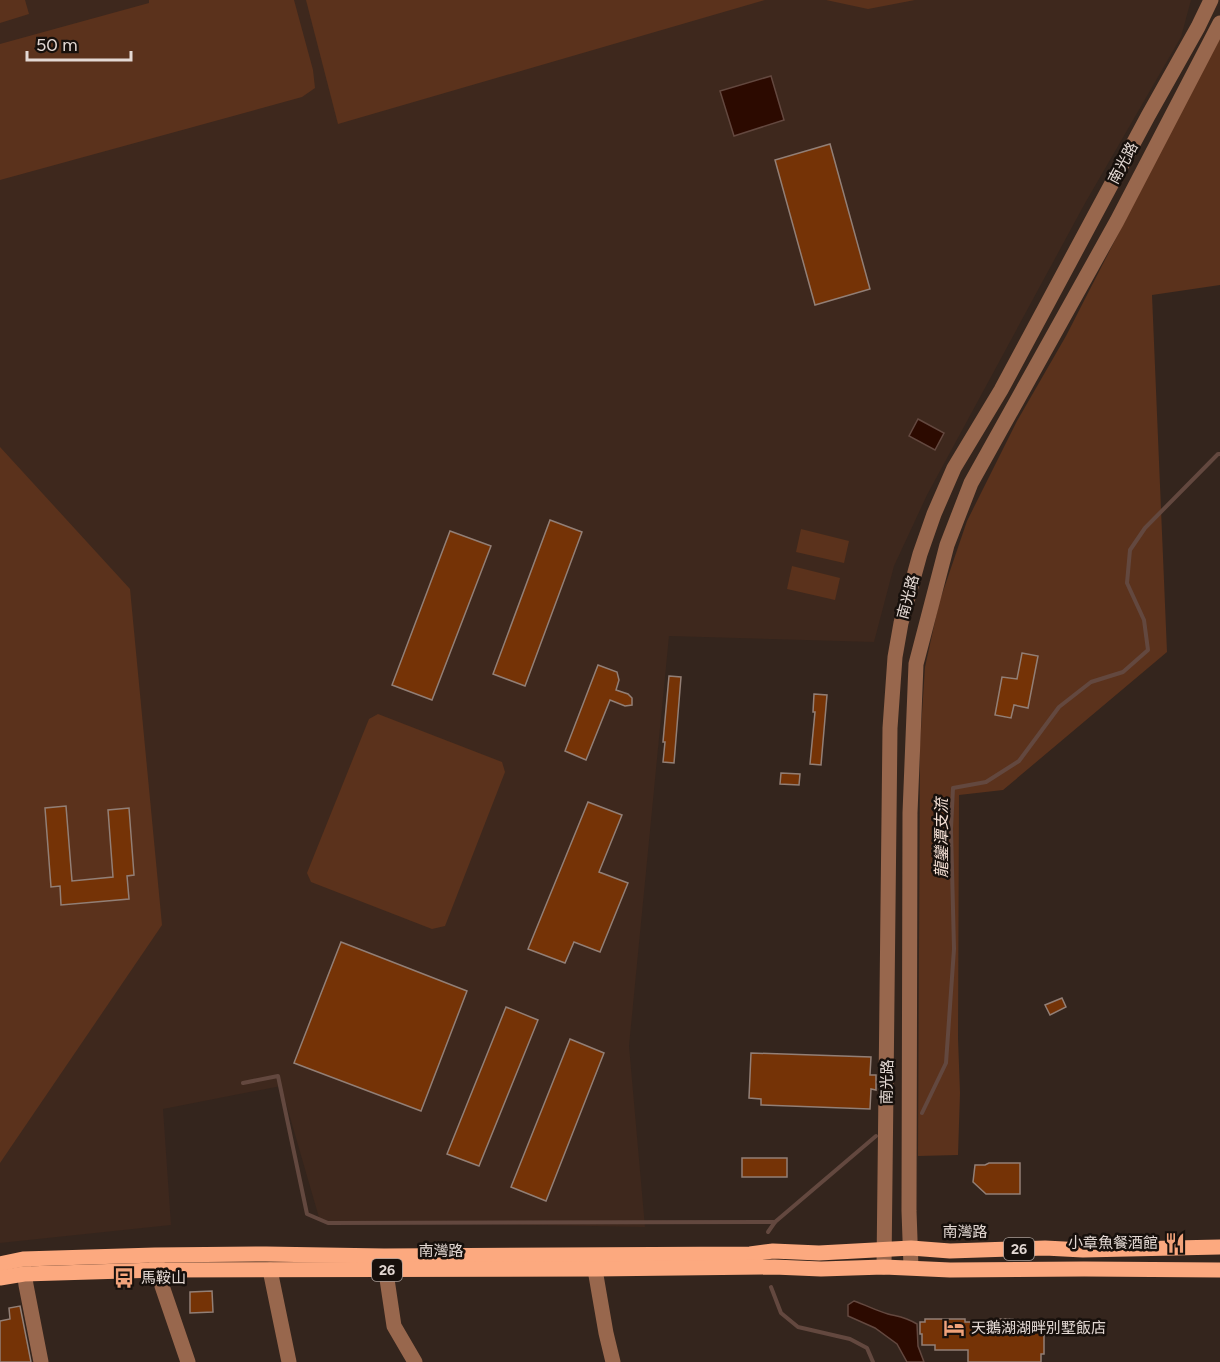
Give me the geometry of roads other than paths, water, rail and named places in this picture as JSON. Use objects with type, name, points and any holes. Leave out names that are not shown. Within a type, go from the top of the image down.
[{"type":"main road","name":"南灣路","points":[[593,1262],[773,1251],[819,1253],[911,1248],[950,1251],[1220,1247]]},
{"type":"main road","name":"南灣路","points":[[0,1264],[24,1266],[157,1262],[266,1254],[385,1263]]},
{"type":"main road","name":"南灣路","points":[[157,1262],[270,1270],[385,1263],[593,1262],[821,1269],[884,1267]]},
{"type":"main road","name":"南灣路","points":[[0,1278],[24,1266]]},
{"type":"main road","name":"26","points":[[884,1267],[950,1270],[1220,1270]]},
{"type":"street","name":"南光路","points":[[884,1267],[890,728],[895,657],[901,622],[933,514],[954,468],[1001,390],[1211,0]]},
{"type":"street","name":"南光路","points":[[911,1267],[909,1211],[910,813],[916,664],[947,545],[971,483],[1117,221],[1220,23]]},
{"type":"street","points":[[157,1262],[162,1286],[188,1362]]},
{"type":"street","points":[[593,1262],[613,1362]]},
{"type":"street","points":[[385,1263],[394,1326],[415,1362]]},
{"type":"street","points":[[24,1266],[41,1362]]},
{"type":"street","points":[[270,1270],[289,1362]]},
{"type":"waterway","name":"龍鑾潭支流","points":[[922,1113],[946,1063],[954,949],[951,829],[953,788],[986,782],[1019,761],[1059,707],[1091,682],[1123,672],[1148,650],[1144,620],[1127,583],[1130,550],[1145,528],[1220,454]]},
{"type":"waterway","points":[[243,1083],[278,1076],[307,1214],[328,1223],[775,1222]]},
{"type":"waterway","name":"龍鑾潭支流","points":[[768,1232],[775,1222],[876,1136]]},
{"type":"waterway","name":"龍鑾潭支流","points":[[771,1287],[781,1313],[798,1327],[850,1339],[867,1348],[873,1362]]},
{"type":"place","name":"小章魚餐酒館","points":[[1175,1243]]},
{"type":"place","name":"馬鞍山","points":[[124,1278]]},
{"type":"place","name":"天鵝湖湖畔別墅飯店","points":[[954,1328]]}]
